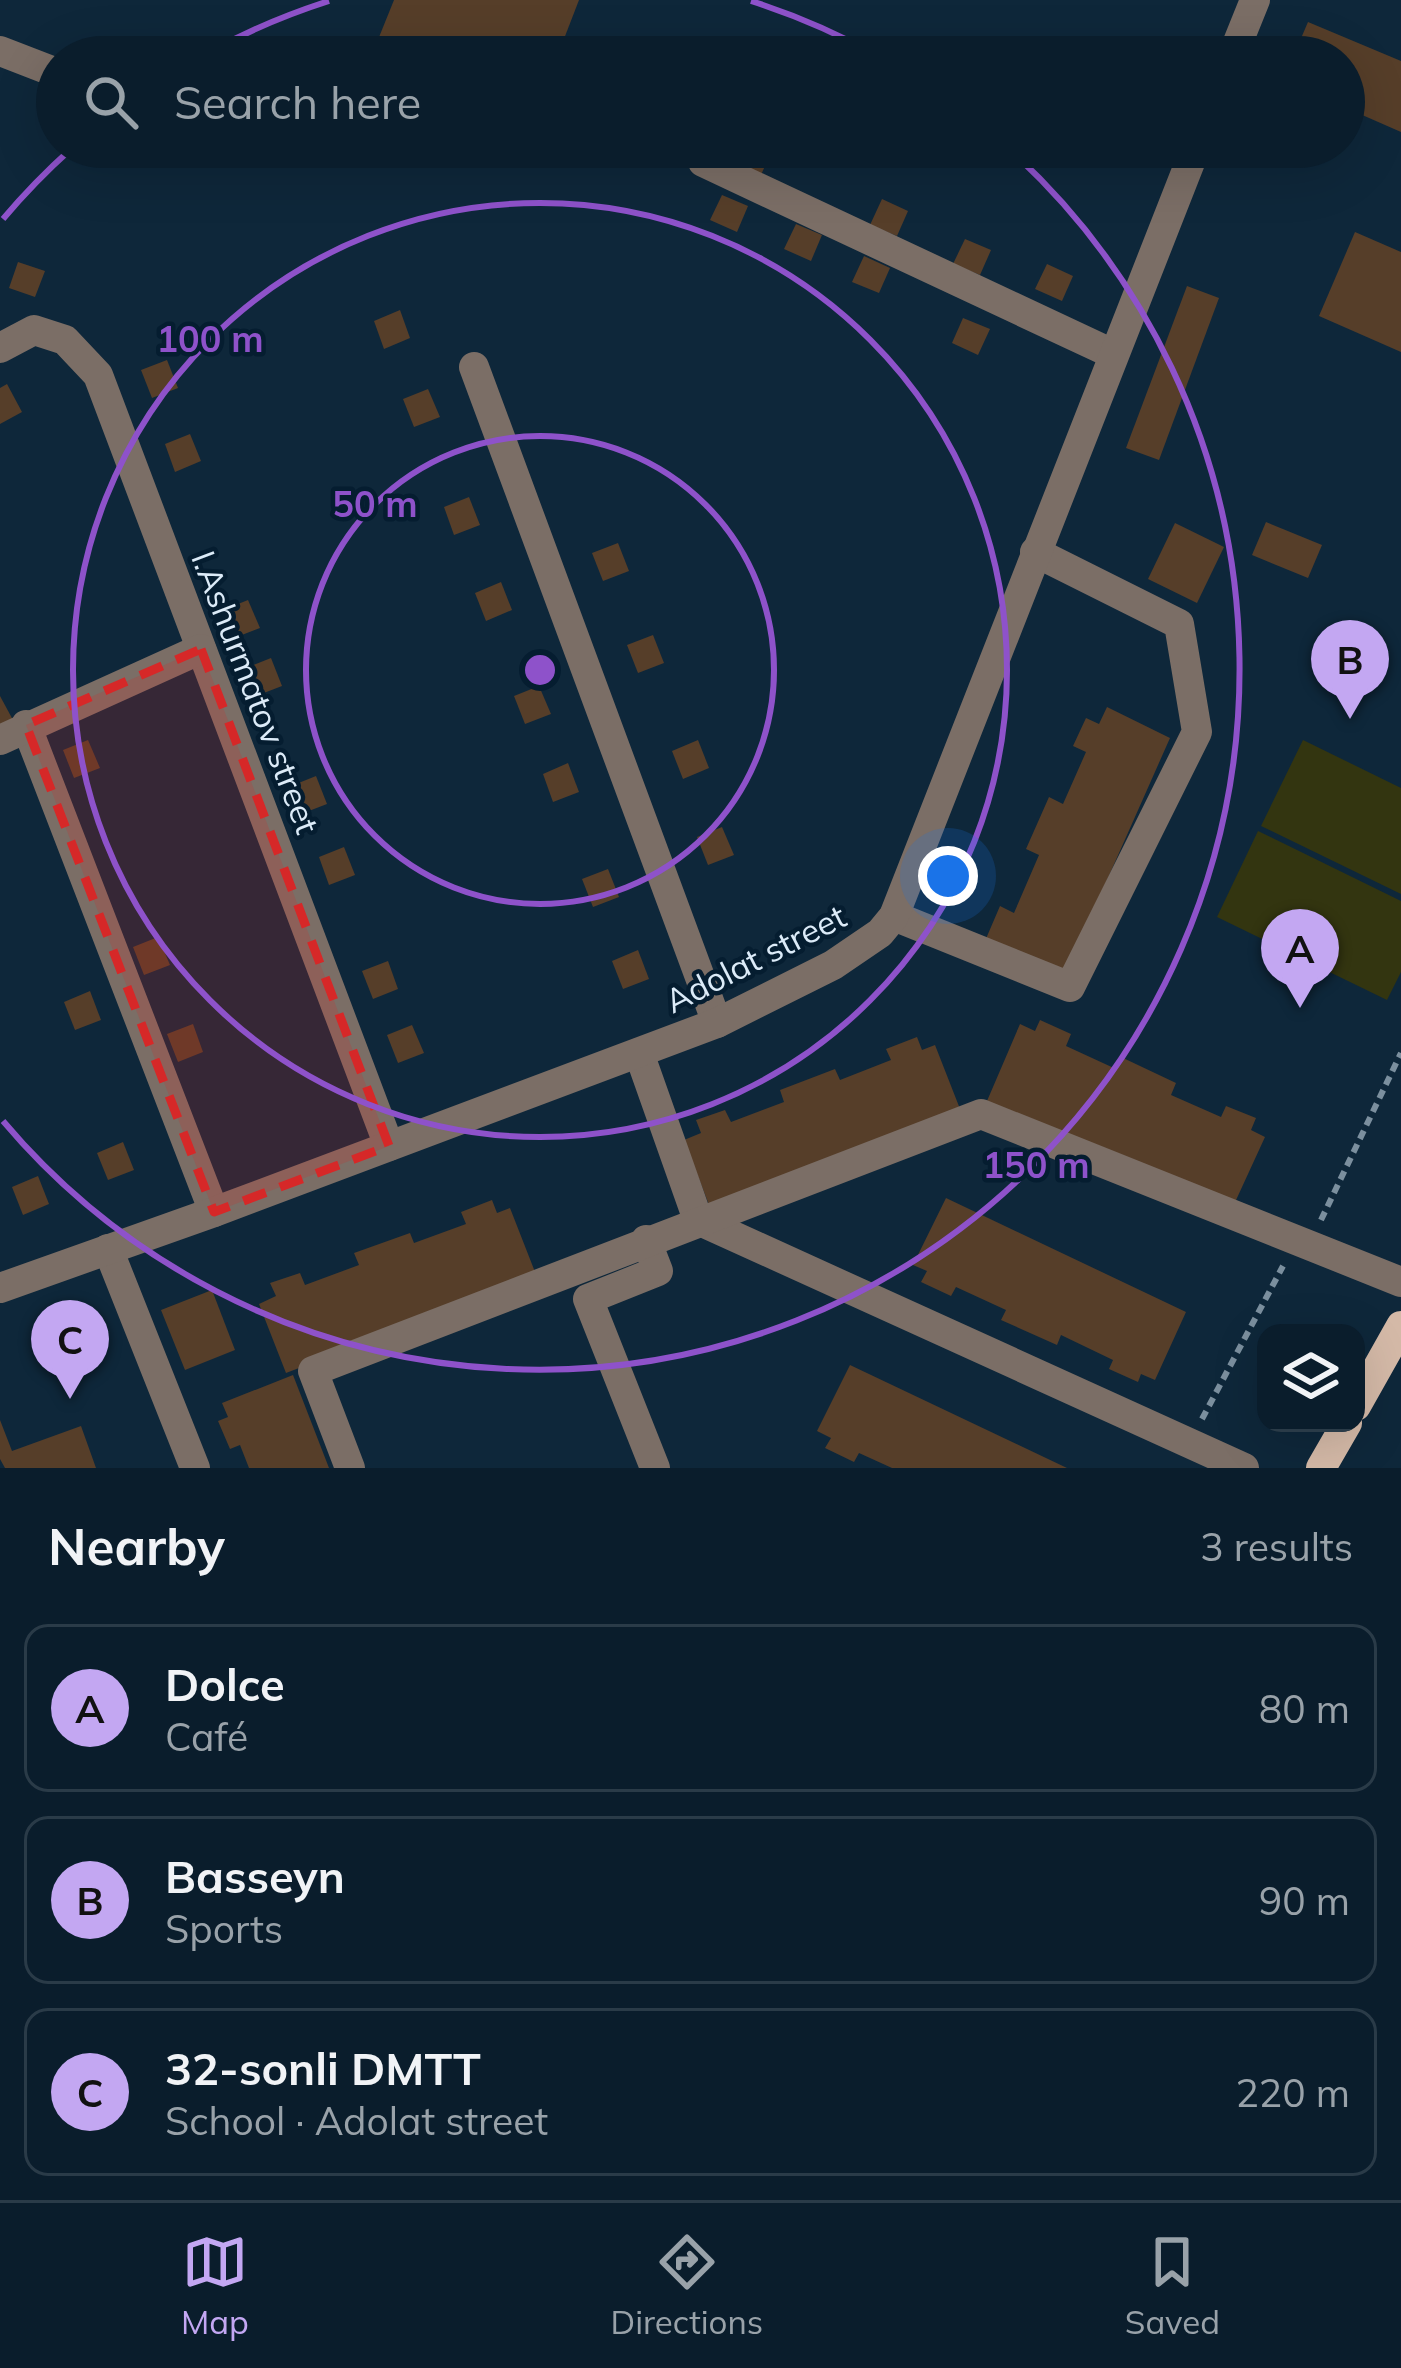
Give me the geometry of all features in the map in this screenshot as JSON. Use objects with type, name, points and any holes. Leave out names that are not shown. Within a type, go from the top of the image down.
[{"type":"main road","points":[[1365,1390],[1401,1326]]},
{"type":"main road","points":[[1322,1468],[1342,1432]]},
{"type":"street","points":[[1240,36],[1255,0]]},
{"type":"street","points":[[0,51],[36,66]]},
{"type":"street","points":[[716,168],[1113,354]]},
{"type":"street","name":"Adolat street","points":[[0,1288],[717,1023],[833,965],[880,933],[894,916],[1188,168]]},
{"type":"street","name":"I.Ashurmatov street","points":[[0,348],[34,330],[65,340],[98,375],[389,1146]]},
{"type":"street","points":[[474,367],[717,1023]]},
{"type":"street","points":[[894,916],[1070,987],[1197,732],[1179,624],[1035,552]]},
{"type":"street","points":[[201,649],[13,732],[214,1212]]},
{"type":"street","points":[[639,1053],[698,1220],[1244,1468]]},
{"type":"street","points":[[350,1468],[313,1370],[981,1114],[1401,1282]]},
{"type":"street","points":[[646,1240],[658,1270],[588,1299],[655,1468]]},
{"type":"street","points":[[108,1249],[195,1468]]},
{"type":"highlighted area","points":[[201,649],[389,1146],[214,1212],[26,725]]},
{"type":"green space","points":[[1303,740],[1401,788],[1401,894],[1261,826]]},
{"type":"green space","points":[[1258,831],[1401,901],[1401,972],[1387,1000],[1217,917]]},
{"type":"building","points":[[394,0],[579,0],[565,36],[379,36]]},
{"type":"building","points":[[1308,22],[1341,36],[1302,36]]},
{"type":"building","points":[[1365,46],[1401,61],[1401,132],[1365,116]]},
{"type":"building","points":[[722,195],[748,206],[737,232],[710,220]]},
{"type":"building","points":[[882,199],[908,211],[897,236],[870,225]]},
{"type":"building","points":[[796,224],[822,235],[811,261],[784,249]]},
{"type":"building","points":[[1355,232],[1401,252],[1401,352],[1319,316]]},
{"type":"building","points":[[965,239],[991,250],[980,275],[953,264]]},
{"type":"building","points":[[864,256],[890,268],[879,293],[852,282]]},
{"type":"building","points":[[18,262],[45,271],[35,297],[9,288]]},
{"type":"building","points":[[1047,264],[1073,276],[1062,301],[1035,289]]},
{"type":"building","points":[[1187,286],[1219,298],[1159,460],[1126,448]]},
{"type":"building","points":[[400,310],[410,338],[384,349],[374,321]]},
{"type":"building","points":[[963,318],[990,329],[978,355],[952,343]]},
{"type":"building","points":[[167,360],[178,388],[152,398],[141,370]]},
{"type":"building","points":[[7,384],[22,412],[0,424],[0,388]]},
{"type":"building","points":[[428,389],[440,417],[414,427],[403,399]]},
{"type":"building","points":[[190,434],[201,461],[175,472],[165,444]]},
{"type":"building","points":[[469,497],[480,525],[454,535],[444,507]]},
{"type":"building","points":[[1266,522],[1322,545],[1308,578],[1252,555]]},
{"type":"building","points":[[1175,523],[1224,547],[1197,603],[1148,579]]},
{"type":"building","points":[[618,543],[629,571],[603,581],[592,553]]},
{"type":"building","points":[[501,582],[512,610],[486,621],[475,593]]},
{"type":"building","points":[[248,600],[260,628],[234,638],[223,610]]},
{"type":"building","points":[[653,635],[664,663],[638,673],[627,645]]},
{"type":"building","points":[[271,658],[282,686],[256,696],[246,668]]},
{"type":"building","points":[[539,686],[551,714],[525,724],[514,696]]},
{"type":"building","points":[[0,696],[13,720],[0,727]]},
{"type":"building","points":[[1107,707],[1170,738],[1064,977],[985,941],[1000,906],[1014,913],[1039,855],[1026,849],[1049,797],[1063,804],[1086,752],[1073,746],[1086,718],[1099,724]]},
{"type":"building","points":[[88,740],[100,768],[74,778],[63,750]]},
{"type":"building","points":[[698,740],[709,768],[683,779],[672,751]]},
{"type":"building","points":[[568,763],[579,792],[553,802],[543,774]]},
{"type":"building","points":[[316,776],[327,804],[301,814],[291,786]]},
{"type":"building","points":[[722,827],[734,855],[708,865],[697,837]]},
{"type":"building","points":[[344,847],[355,875],[329,885],[319,857]]},
{"type":"building","points":[[608,869],[619,897],[593,907],[582,879]]},
{"type":"building","points":[[158,937],[170,965],[144,975],[133,947]]},
{"type":"building","points":[[638,950],[649,979],[623,989],[612,961]]},
{"type":"building","points":[[388,961],[398,989],[373,999],[362,971]]},
{"type":"building","points":[[90,991],[101,1020],[75,1030],[64,1002]]},
{"type":"building","points":[[1040,1020],[1071,1034],[1066,1046],[1116,1069],[1121,1057],[1176,1083],[1171,1095],[1221,1117],[1226,1106],[1256,1118],[1251,1130],[1265,1137],[1231,1211],[987,1101],[1020,1024],[1035,1031]]},
{"type":"building","points":[[193,1024],[203,1052],[178,1062],[167,1034]]},
{"type":"building","points":[[412,1025],[424,1053],[398,1063],[387,1035]]},
{"type":"building","points":[[917,1037],[922,1050],[935,1045],[962,1114],[711,1210],[684,1140],[701,1133],[696,1120],[725,1110],[731,1122],[784,1102],[780,1090],[835,1069],[840,1080],[891,1060],[886,1049]]},
{"type":"building","points":[[123,1142],[134,1170],[108,1180],[97,1153]]},
{"type":"building","points":[[38,1176],[49,1204],[23,1215],[12,1187]]},
{"type":"building","points":[[946,1198],[1186,1312],[1155,1380],[1141,1374],[1138,1382],[1109,1369],[1113,1360],[1061,1335],[1057,1345],[1001,1320],[1006,1310],[956,1287],[951,1296],[921,1282],[927,1271],[913,1265]]},
{"type":"building","points":[[492,1200],[497,1213],[510,1208],[537,1277],[286,1373],[259,1304],[276,1296],[270,1283],[300,1273],[305,1285],[359,1265],[354,1253],[410,1233],[414,1243],[466,1224],[461,1212]]},
{"type":"building","points":[[212,1290],[235,1350],[185,1370],[161,1310]]},
{"type":"building","points":[[850,1365],[1067,1468],[892,1468],[859,1453],[854,1462],[825,1448],[831,1438],[817,1431]]},
{"type":"building","points":[[293,1375],[329,1468],[249,1468],[240,1445],[230,1449],[218,1421],[228,1417],[222,1403]]},
{"type":"building","points":[[0,1420],[12,1451],[81,1426],[96,1468],[5,1468],[0,1459]]},
{"type":"place","name":"Basseyn","points":[[1350,719]]},
{"type":"place","name":"Dolce","points":[[1300,1008]]},
{"type":"place","name":"32-sonli DMTT","points":[[70,1399]]}]
